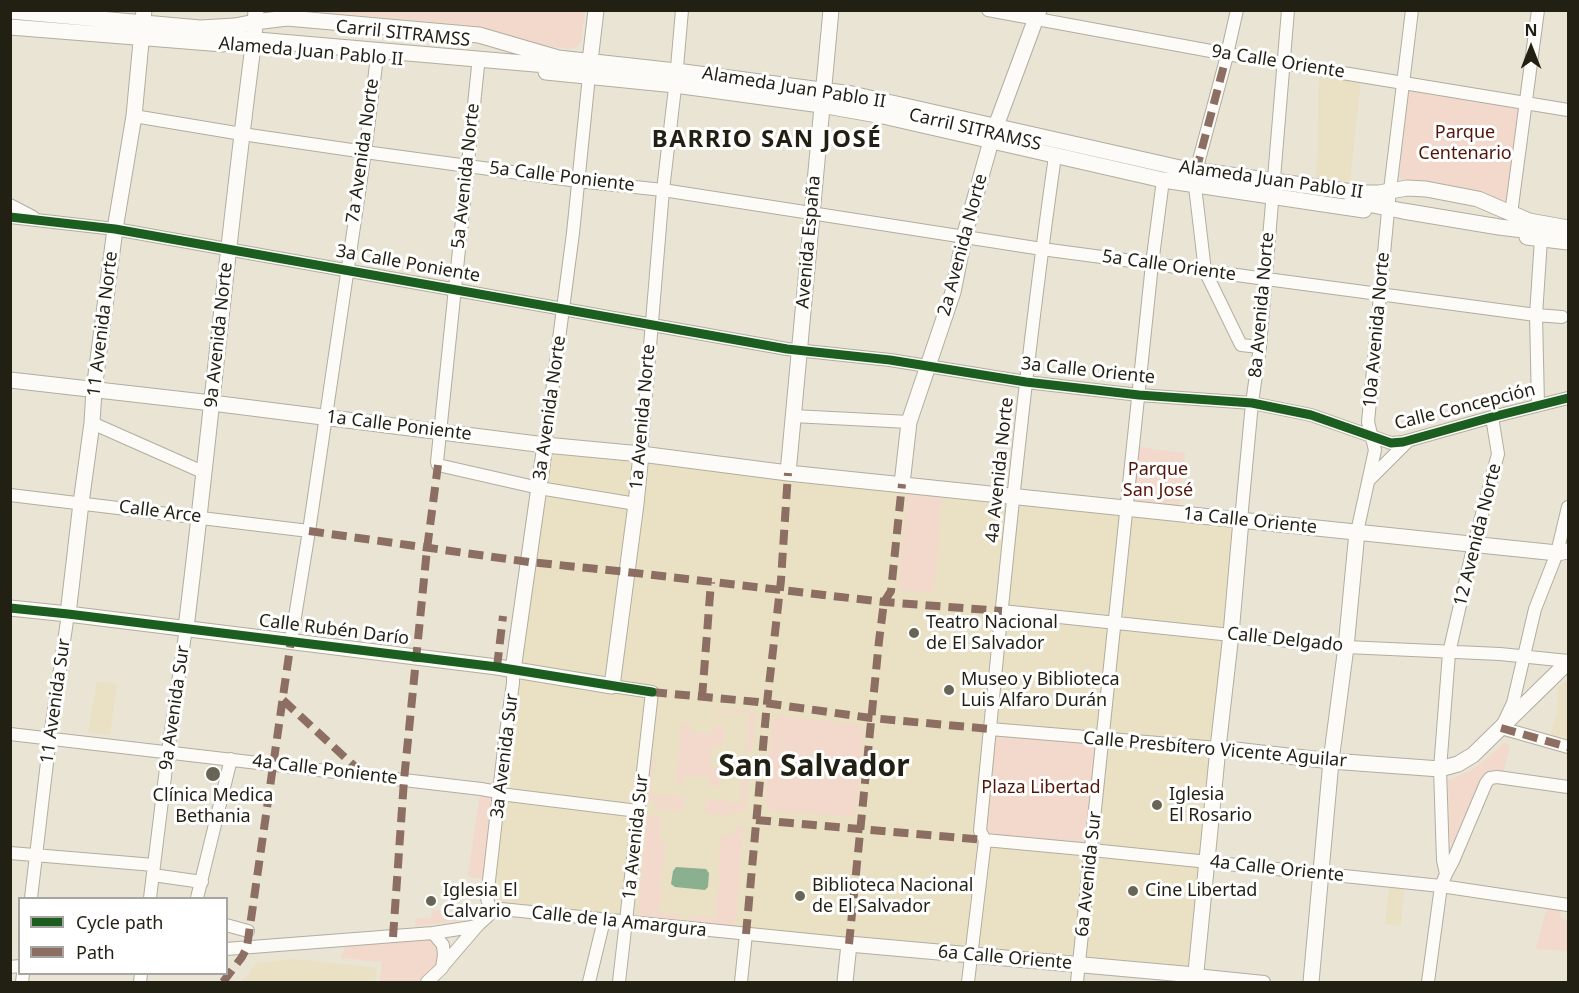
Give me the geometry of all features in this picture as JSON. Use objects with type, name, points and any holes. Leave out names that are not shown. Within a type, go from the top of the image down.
[{"type":"main road","points":[[589,69],[596,10]]},
{"type":"main road","name":"Avenida España","points":[[788,473],[831,10]]},
{"type":"main road","name":"Alameda Juan Pablo II","points":[[10,11],[52,13],[143,26],[254,29],[282,14],[479,35],[547,56],[571,60],[589,69]]},
{"type":"main road","name":"2a Avenida Norte","points":[[902,484],[909,422],[953,292],[964,237],[993,134],[1038,15]]},
{"type":"main road","name":"Carril SITRAMSS","points":[[10,20],[143,26],[214,36],[254,29],[589,69]]},
{"type":"main road","name":"Alameda Juan Pablo II","points":[[10,27],[143,26],[254,29],[376,57],[478,66],[589,69],[822,97],[884,116],[993,134],[1196,179],[1389,203],[1493,232],[1535,235],[1569,242]]},
{"type":"main road","name":"11 Avenida Norte","points":[[81,503],[115,229],[134,116],[143,26]]},
{"type":"main road","name":"9a Avenida Norte","points":[[200,517],[227,249],[254,29]]},
{"type":"main road","name":"Alameda Juan Pablo II","points":[[993,134],[1055,156],[1163,180],[1196,179]]},
{"type":"main road","name":"Carril SITRAMSS","points":[[993,134],[1184,177],[1359,201],[1389,203],[1411,196],[1426,196],[1480,207],[1535,235],[1569,236]]},
{"type":"main road","name":"Alameda Juan Pablo II","points":[[1389,203],[1416,188],[1469,197],[1490,203],[1528,221],[1569,228]]},
{"type":"main road","name":"Alameda Juan Pablo II","points":[[1272,189],[1370,194],[1389,203]]},
{"type":"main road","name":"1a Calle Poniente","points":[[10,380],[788,473]]},
{"type":"main road","name":"3a Avenida Norte","points":[[529,562],[545,445]]},
{"type":"main road","name":"1a Avenida Norte","points":[[612,686],[641,454]]},
{"type":"main road","name":"1a Calle Oriente","points":[[788,473],[1566,552]]},
{"type":"main road","name":"11 Avenida Sur","points":[[68,614],[81,503]]},
{"type":"main road","name":"9a Avenida Sur","points":[[186,628],[200,517]]},
{"type":"main road","name":"8a Avenida Norte","points":[[1195,979],[1241,520]]},
{"type":"main road","name":"10a Avenida Norte","points":[[1311,982],[1331,761],[1346,647],[1357,532]]},
{"type":"main road","name":"3a Avenida Sur","points":[[513,670],[529,562]]},
{"type":"main road","name":"Calle Rubén Darío","points":[[10,608],[462,662],[612,686]]},
{"type":"main road","points":[[1440,769],[1458,765],[1473,756],[1569,662]]},
{"type":"main road","name":"Calle Presbítero Vicente Aguilar","points":[[1218,748],[1331,761],[1440,769]]},
{"type":"main road","points":[[845,982],[849,944]]},
{"type":"main road","name":"6a Calle Oriente","points":[[849,944],[1079,965],[1195,979]]},
{"type":"street","name":"1a Avenida Norte","points":[[641,454],[663,190],[682,10]]},
{"type":"street","name":"9a Calle Oriente","points":[[988,10],[1038,15],[1227,54],[1569,110]]},
{"type":"street","points":[[1237,10],[1196,179],[1205,271],[1241,345],[1260,347]]},
{"type":"street","name":"8a Avenida Norte","points":[[1241,520],[1252,403],[1260,347],[1288,10]]},
{"type":"street","name":"10a Avenida Norte","points":[[1357,532],[1375,450],[1368,422],[1379,295],[1412,10]]},
{"type":"street","points":[[1511,214],[1538,10]]},
{"type":"street","name":"7a Avenida Norte","points":[[291,641],[309,531],[376,57]]},
{"type":"street","name":"5a Avenida Norte","points":[[478,66],[438,465],[539,488]]},
{"type":"street","name":"3a Avenida Norte","points":[[545,445],[578,181],[589,69]]},
{"type":"street","name":"5a Calle Poniente","points":[[134,116],[364,152],[663,190],[812,213]]},
{"type":"street","name":"4a Avenida Norte","points":[[968,982],[985,840],[980,831],[1012,496],[1055,156]]},
{"type":"street","name":"6a Avenida Sur","points":[[1077,982],[1152,264],[1163,180]]},
{"type":"street","points":[[10,205],[45,221]]},
{"type":"street","name":"5a Calle Oriente","points":[[812,213],[1042,249],[1379,295],[1562,317]]},
{"type":"street","name":"3a Calle Poniente","points":[[10,218],[115,229],[799,350]]},
{"type":"street","points":[[1535,235],[1538,405]]},
{"type":"street","name":"3a Calle Oriente","points":[[799,350],[927,366],[1026,382],[1252,403],[1305,414],[1371,436]]},
{"type":"street","name":"Calle Concepción","points":[[1371,436],[1391,443],[1408,441],[1569,398]]},
{"type":"street","points":[[793,416],[909,422]]},
{"type":"street","name":"12 Avenida Norte","points":[[1443,880],[1440,769],[1449,653],[1498,454],[1492,417]]},
{"type":"street","points":[[92,423],[205,473]]},
{"type":"street","points":[[1368,481],[1408,441]]},
{"type":"street","points":[[539,488],[636,504]]},
{"type":"street","name":"Calle Arce","points":[[10,495],[309,531]]},
{"type":"street","points":[[1569,507],[1566,552],[1535,609],[1513,703],[1501,728],[1569,747]]},
{"type":"street","name":"Calle Delgado","points":[[1002,611],[1346,647],[1524,657],[1569,662]]},
{"type":"street","name":"11 Avenida Sur","points":[[31,897],[50,737],[68,614]]},
{"type":"street","name":"9a Avenida Sur","points":[[150,897],[186,628]]},
{"type":"street","name":"3a Avenida Sur","points":[[492,912],[487,898],[513,670]]},
{"type":"street","name":"Calle Rubén Darío","points":[[612,686],[652,692]]},
{"type":"street","name":"1a Avenida Sur","points":[[620,982],[652,692]]},
{"type":"street","name":"Calle Presbítero Vicente Aguilar","points":[[990,729],[1218,748]]},
{"type":"street","name":"4a Calle Poniente","points":[[10,734],[492,791],[500,794],[638,811]]},
{"type":"street","points":[[197,897],[231,759]]},
{"type":"street","points":[[1428,982],[1443,880],[1486,783],[1489,779],[1497,777],[1569,787]]},
{"type":"street","name":"4a Calle Oriente","points":[[985,840],[1320,873],[1443,880],[1569,905]]},
{"type":"street","points":[[10,853],[153,870],[201,882]]},
{"type":"street","name":"Calle de la Amargura","points":[[492,912],[501,909],[746,934]]},
{"type":"street","points":[[427,982],[492,912]]},
{"type":"street","points":[[589,982],[604,920]]},
{"type":"street","points":[[228,949],[433,933],[478,925]]},
{"type":"street","points":[[228,926],[248,931]]},
{"type":"street","points":[[433,933],[444,945],[442,968]]},
{"type":"street","points":[[741,982],[746,934]]},
{"type":"street","name":"6a Calle Oriente","points":[[746,934],[849,944]]},
{"type":"street","name":"6a Calle Oriente","points":[[1195,979],[1264,982]]},
{"type":"shaded area","points":[[1319,73],[1361,80],[1350,182],[1315,178]]},
{"type":"shaded area","points":[[545,445],[1241,520],[1195,975],[489,906]]},
{"type":"shaded area","points":[[1568,679],[1568,746],[1549,739],[1557,713],[1558,688]]},
{"type":"shaded area","points":[[97,681],[117,684],[110,735],[88,733]]},
{"type":"shaded area","points":[[676,867],[706,869],[709,873],[708,887],[705,890],[675,887],[671,884]]},
{"type":"shaded area","points":[[1389,887],[1404,889],[1401,926],[1385,924]]},
{"type":"shaded area","points":[[295,959],[377,968],[375,982],[241,982],[257,963]]},
{"type":"green space","points":[[309,11],[585,11],[581,42],[569,49],[539,45],[478,26]]},
{"type":"green space","name":"Parque Centenario","points":[[1409,90],[1518,106],[1508,201],[1504,203],[1400,178]]},
{"type":"green space","name":"Parque San José","points":[[1139,447],[1185,453],[1179,508],[1136,503],[1134,496]]},
{"type":"green space","points":[[907,494],[942,497],[934,593],[898,590]]},
{"type":"green space","points":[[713,708],[754,712],[756,716],[752,750],[745,750],[749,714],[713,711]]},
{"type":"green space","points":[[780,716],[857,724],[863,728],[856,811],[851,817],[772,811],[767,808],[765,801],[772,722]]},
{"type":"green space","points":[[681,722],[691,723],[691,732],[712,734],[714,725],[725,726],[723,746],[712,746],[710,766],[721,768],[719,787],[708,786],[709,777],[686,774],[684,783],[675,783],[681,742],[679,742]]},
{"type":"green space","name":"Plaza Libertad","points":[[1001,735],[1090,743],[1097,751],[1087,838],[1079,843],[997,835],[988,830],[985,826],[993,742]]},
{"type":"green space","points":[[1503,743],[1510,745],[1503,773],[1497,772],[1467,819],[1463,818],[1453,843],[1450,842],[1448,781],[1479,765]]},
{"type":"green space","points":[[650,758],[654,759],[650,795],[685,797],[684,808],[678,811],[658,809],[654,803],[678,805],[646,800]]},
{"type":"green space","points":[[743,767],[750,768],[745,809],[735,811],[729,816],[709,814],[705,810],[706,799],[741,803]]},
{"type":"green space","points":[[481,789],[500,794],[490,880],[470,877],[468,874]]},
{"type":"green space","points":[[647,814],[662,816],[660,840],[666,844],[660,889],[662,890],[660,909],[657,909],[657,912],[682,915],[682,922],[642,918],[638,913]]},
{"type":"green space","points":[[736,827],[743,828],[736,920],[729,926],[690,923],[691,916],[717,918],[714,914],[716,895],[718,895],[721,835],[731,835],[736,831]]},
{"type":"green space","points":[[1547,908],[1561,911],[1559,917],[1568,920],[1568,951],[1536,949]]},
{"type":"green space","points":[[432,910],[466,914],[467,920],[415,926],[416,918],[431,919]]},
{"type":"green space","points":[[431,938],[440,948],[436,966],[420,982],[380,982],[382,962],[341,958],[346,944]]},
{"type":"marked path","points":[[1196,171],[1227,54]]},
{"type":"marked path","points":[[393,937],[404,780],[427,549],[438,465]]},
{"type":"marked path","points":[[746,934],[767,703],[781,580],[788,473]]},
{"type":"marked path","points":[[849,944],[879,641],[884,602],[891,591],[902,484]]},
{"type":"marked path","points":[[309,531],[529,562],[884,602],[1002,611]]},
{"type":"marked path","points":[[702,698],[711,582]]},
{"type":"marked path","points":[[497,667],[503,616]]},
{"type":"marked path","points":[[223,982],[247,947],[291,641]]},
{"type":"marked path","points":[[652,692],[758,702],[871,718],[990,729]]},
{"type":"marked path","points":[[283,700],[364,775]]},
{"type":"marked path","points":[[1501,728],[1568,747]]},
{"type":"marked path","points":[[756,820],[985,840]]},
{"type":"cycle path","points":[[10,217],[115,229],[787,349],[890,360],[1026,382],[1139,395],[1252,403],[1311,415],[1391,443],[1403,442],[1568,398]]},
{"type":"cycle path","points":[[10,608],[497,667],[652,692]]},
{"type":"place","name":"Teatro Nacional de El Salvador","points":[[914,633]]},
{"type":"place","name":"Museo y Biblioteca Luis Alfaro Durán","points":[[949,690]]},
{"type":"place","name":"Clínica Medica Bethania","points":[[213,774]]},
{"type":"place","name":"Iglesia El Rosario","points":[[1157,805]]},
{"type":"place","name":"Cine Libertad","points":[[1133,891]]},
{"type":"place","name":"Biblioteca Nacional de El Salvador","points":[[800,896]]},
{"type":"place","name":"Iglesia El Calvario","points":[[431,901]]},
{"type":"district","name":"BARRIO SAN JOSÉ","points":[[767,140]]},
{"type":"district","name":"San Salvador","points":[[814,767]]}]
